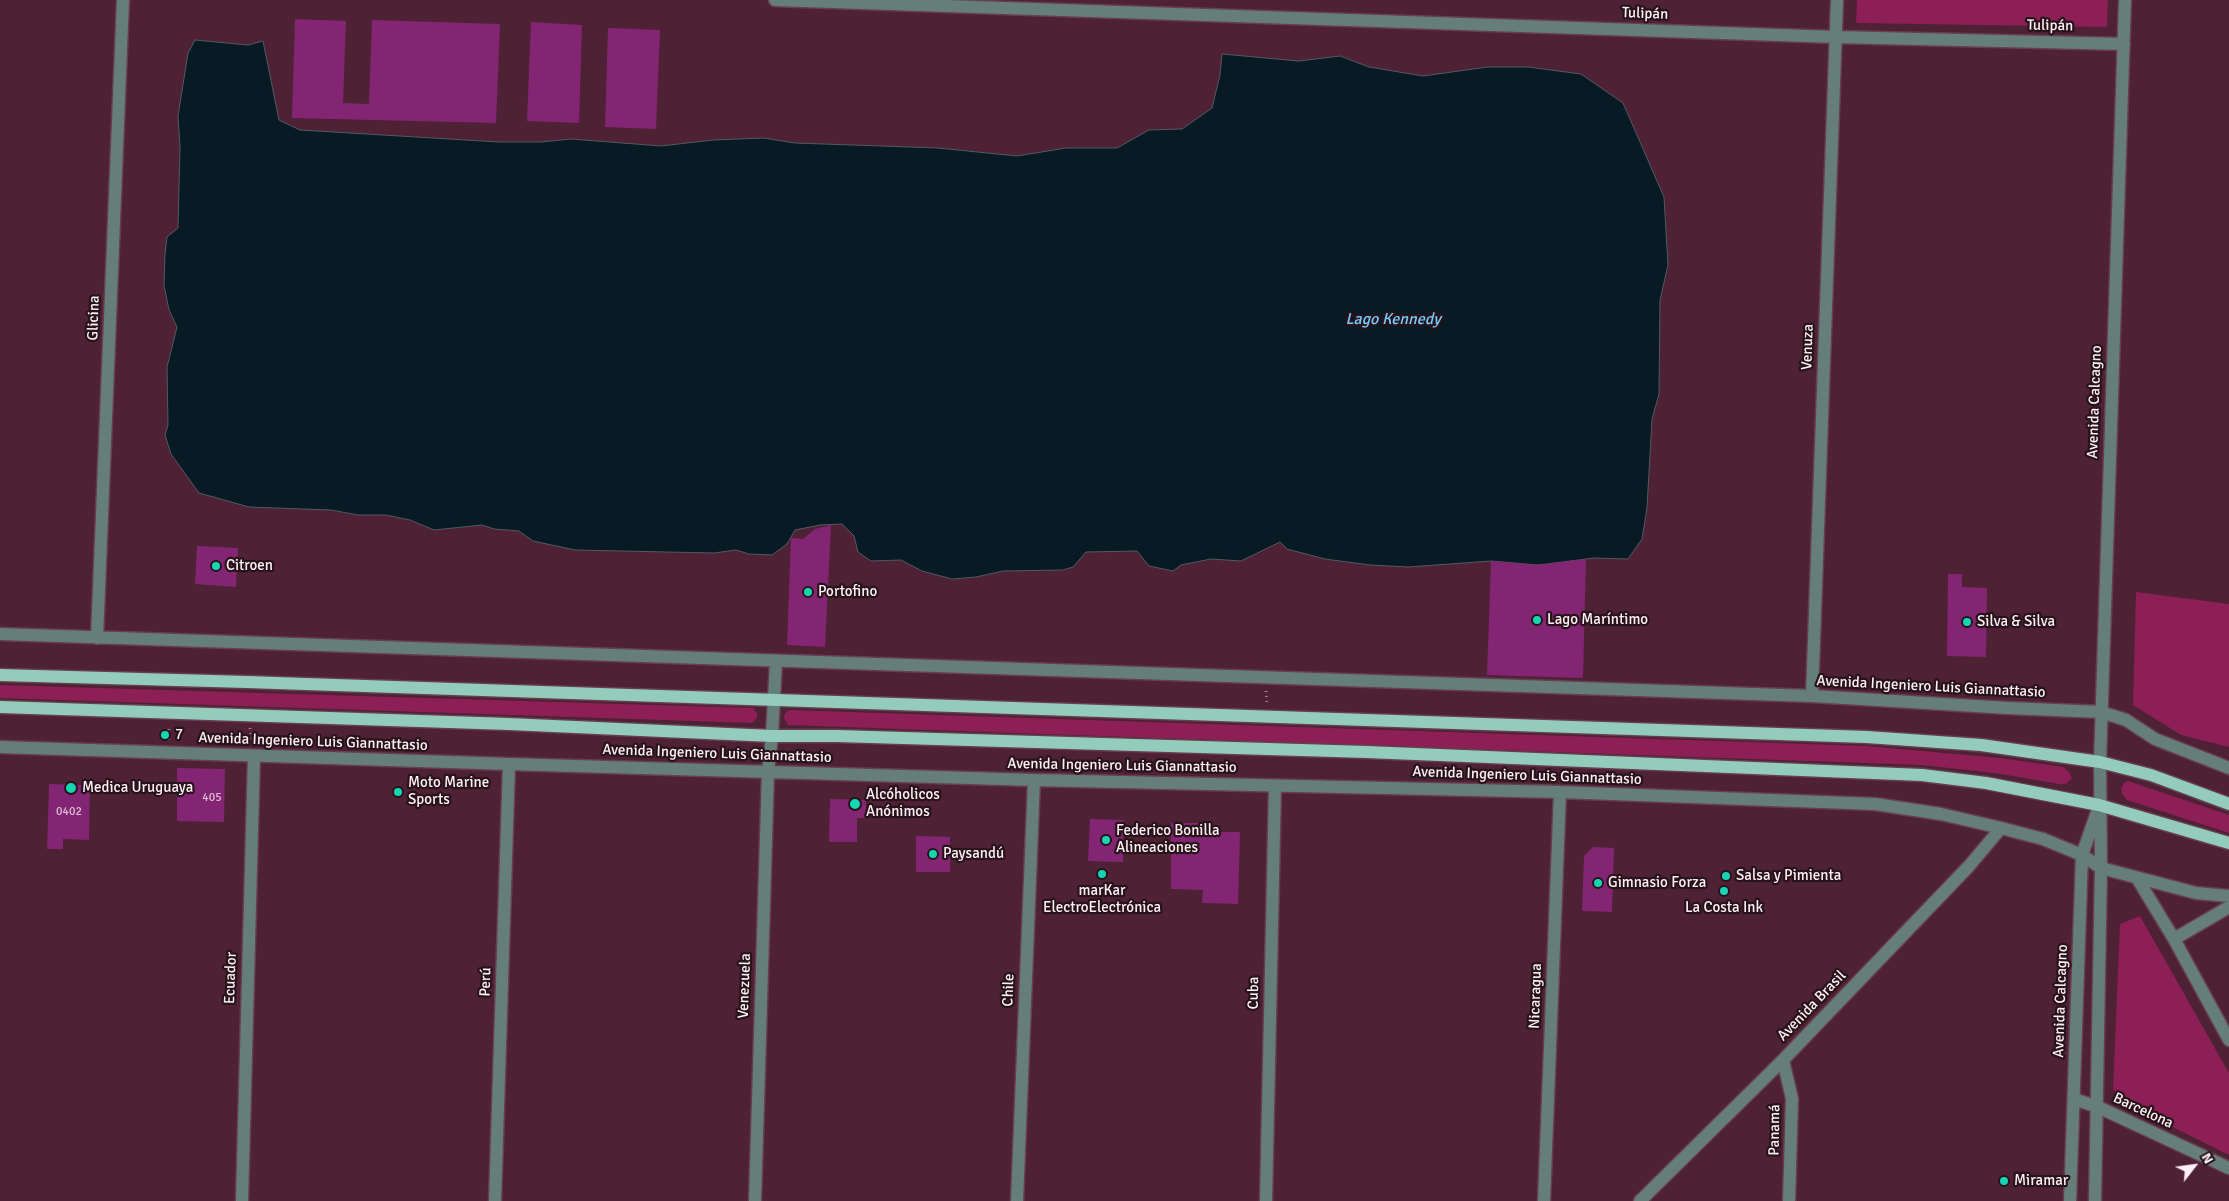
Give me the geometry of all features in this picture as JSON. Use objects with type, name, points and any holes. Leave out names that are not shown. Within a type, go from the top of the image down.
[{"type":"main road","points":[[0,675],[1867,737],[1981,745],[2100,762],[2152,775],[2229,804]]},
{"type":"main road","name":"Avenida Ingeniero Luis Giannattasio","points":[[0,707],[772,736],[837,736],[1366,752],[1922,775],[1986,783],[2099,805],[2229,843]]},
{"type":"street","name":"Glicina","points":[[97,638],[123,0]]},
{"type":"street","name":"Tulipán","points":[[776,0],[1836,37],[2124,44]]},
{"type":"street","name":"Venuza","points":[[1812,696],[1837,0]]},
{"type":"street","name":"Avenida Calcagno","points":[[2095,1201],[2101,868],[2099,805],[2101,712],[2125,0]]},
{"type":"street","name":"Avenida Ingeniero Luis Giannattasio","points":[[0,634],[1812,696],[2101,712],[2126,720],[2155,739],[2229,768]]},
{"type":"street","name":"Venezuela","points":[[755,1201],[768,772],[776,661]]},
{"type":"street","name":"Avenida Ingeniero Luis Giannattasio","points":[[0,747],[1034,780],[1560,792],[1875,804],[1941,814],[2044,839],[2082,855],[2101,868],[2196,893],[2229,896]]},
{"type":"street","name":"Ecuador","points":[[242,1201],[254,756]]},
{"type":"street","name":"Perú","points":[[495,1201],[509,764]]},
{"type":"street","name":"Chile","points":[[1017,1201],[1034,780]]},
{"type":"street","name":"Cuba","points":[[1266,1201],[1276,786]]},
{"type":"street","name":"Nicaragua","points":[[1544,1201],[1560,792]]},
{"type":"street","name":"Avenida Calcagno","points":[[2070,1201],[2082,855],[2099,805]]},
{"type":"street","name":"Avenida Brasil","points":[[1640,1201],[1783,1060],[1969,866],[2001,828]]},
{"type":"street","points":[[2137,878],[2174,939],[2229,1040]]},
{"type":"street","points":[[2174,939],[2229,907]]},
{"type":"street","name":"Panamá","points":[[1783,1060],[1792,1099],[1789,1201]]},
{"type":"street","name":"Barcelona","points":[[2074,1099],[2098,1108],[2229,1168]]},
{"type":"path","points":[[168,753],[169,713]]},
{"type":"shaded area","points":[[1857,0],[2108,0],[2107,27],[1856,23]]},
{"type":"shaded area","points":[[2136,592],[2229,604],[2229,747],[2181,735],[2133,705]]},
{"type":"shaded area","points":[[0,685],[753,708],[757,713],[757,718],[752,723],[0,698]]},
{"type":"shaded area","points":[[790,710],[1867,746],[2000,758],[2063,767],[2070,773],[2072,778],[2066,784],[2059,784],[1995,773],[1921,765],[788,725],[784,718],[785,713]]},
{"type":"shaded area","points":[[2128,781],[2229,815],[2229,833],[2127,800],[2122,794],[2121,789],[2124,783]]},
{"type":"shaded area","points":[[2140,916],[2229,1073],[2229,1155],[2122,1102],[2113,1089],[2120,924]]},
{"type":"water","name":"Lago Kennedy","points":[[195,40],[248,45],[263,41],[279,120],[300,130],[499,142],[541,142],[571,139],[661,146],[713,140],[764,138],[795,143],[938,148],[1017,156],[1066,148],[1117,148],[1149,130],[1182,129],[1212,108],[1220,75],[1222,54],[1299,61],[1340,56],[1369,67],[1423,76],[1488,67],[1528,67],[1581,74],[1623,103],[1664,197],[1668,265],[1660,300],[1659,394],[1652,419],[1647,508],[1642,539],[1628,559],[1594,558],[1538,565],[1491,561],[1408,567],[1370,565],[1325,559],[1287,549],[1280,542],[1241,561],[1211,559],[1181,565],[1173,571],[1149,566],[1137,551],[1086,552],[1073,567],[1063,570],[1003,571],[976,577],[952,579],[922,571],[901,560],[871,561],[858,552],[854,536],[842,524],[820,525],[795,530],[787,544],[772,555],[749,554],[736,550],[714,553],[575,550],[533,541],[519,531],[494,529],[482,525],[434,530],[410,520],[386,515],[358,515],[331,510],[249,507],[199,493],[171,454],[165,435],[168,425],[167,367],[177,327],[169,310],[164,285],[165,254],[167,237],[178,228],[180,147],[178,116],[188,53]]},
{"type":"building","points":[[295,19],[346,21],[343,103],[369,104],[372,20],[500,24],[496,123],[292,118]]},
{"type":"building","points":[[531,22],[582,25],[579,123],[527,121]]},
{"type":"building","points":[[608,28],[660,30],[656,129],[605,127]]},
{"type":"building","name":"Portofino","points":[[831,525],[825,647],[787,645],[791,538],[803,539],[815,529]]},
{"type":"building","name":"Citroen","points":[[197,546],[238,548],[236,587],[195,584]]},
{"type":"building","name":"Lago Maríntimo","points":[[1586,559],[1583,678],[1487,675],[1491,561],[1538,565]]},
{"type":"building","name":"Silva & Silva","points":[[1948,574],[1962,574],[1962,587],[1987,588],[1986,657],[1947,656]]},
{"type":"building","points":[[177,768],[225,769],[224,822],[177,821]]},
{"type":"building","points":[[49,784],[90,785],[89,840],[63,839],[63,849],[47,849]]},
{"type":"building","points":[[830,799],[866,800],[866,818],[857,818],[857,842],[829,842]]},
{"type":"building","name":"Federico Bonilla Alineaciones","points":[[1090,819],[1124,820],[1123,862],[1088,861]]},
{"type":"building","points":[[1171,823],[1204,823],[1204,832],[1240,832],[1238,904],[1202,903],[1203,890],[1171,889]]},
{"type":"building","name":"Paysandú","points":[[916,836],[950,837],[950,872],[916,872]]},
{"type":"building","name":"Gimnasio Forza","points":[[1593,847],[1614,848],[1612,912],[1582,911],[1584,856]]},
{"type":"place","name":"Citroen","points":[[216,566]]},
{"type":"place","name":"Portofino","points":[[808,592]]},
{"type":"place","name":"Lago Maríntimo","points":[[1537,620]]},
{"type":"place","name":"Silva & Silva","points":[[1967,622]]},
{"type":"place","name":"7","points":[[165,735]]},
{"type":"place","name":"Medica Uruguaya","points":[[71,788]]},
{"type":"place","name":"Moto Marine Sports","points":[[398,792]]},
{"type":"place","name":"Alcóholicos Anónimos","points":[[855,804]]},
{"type":"place","name":"Federico Bonilla Alineaciones","points":[[1106,840]]},
{"type":"place","name":"Paysandú","points":[[933,854]]},
{"type":"place","name":"marKar ElectroElectrónica","points":[[1102,874]]},
{"type":"place","name":"Salsa y Pimienta","points":[[1726,876]]},
{"type":"place","name":"Gimnasio Forza","points":[[1598,883]]},
{"type":"place","name":"La Costa Ink","points":[[1724,891]]},
{"type":"place","name":"Miramar","points":[[2004,1181]]}]
